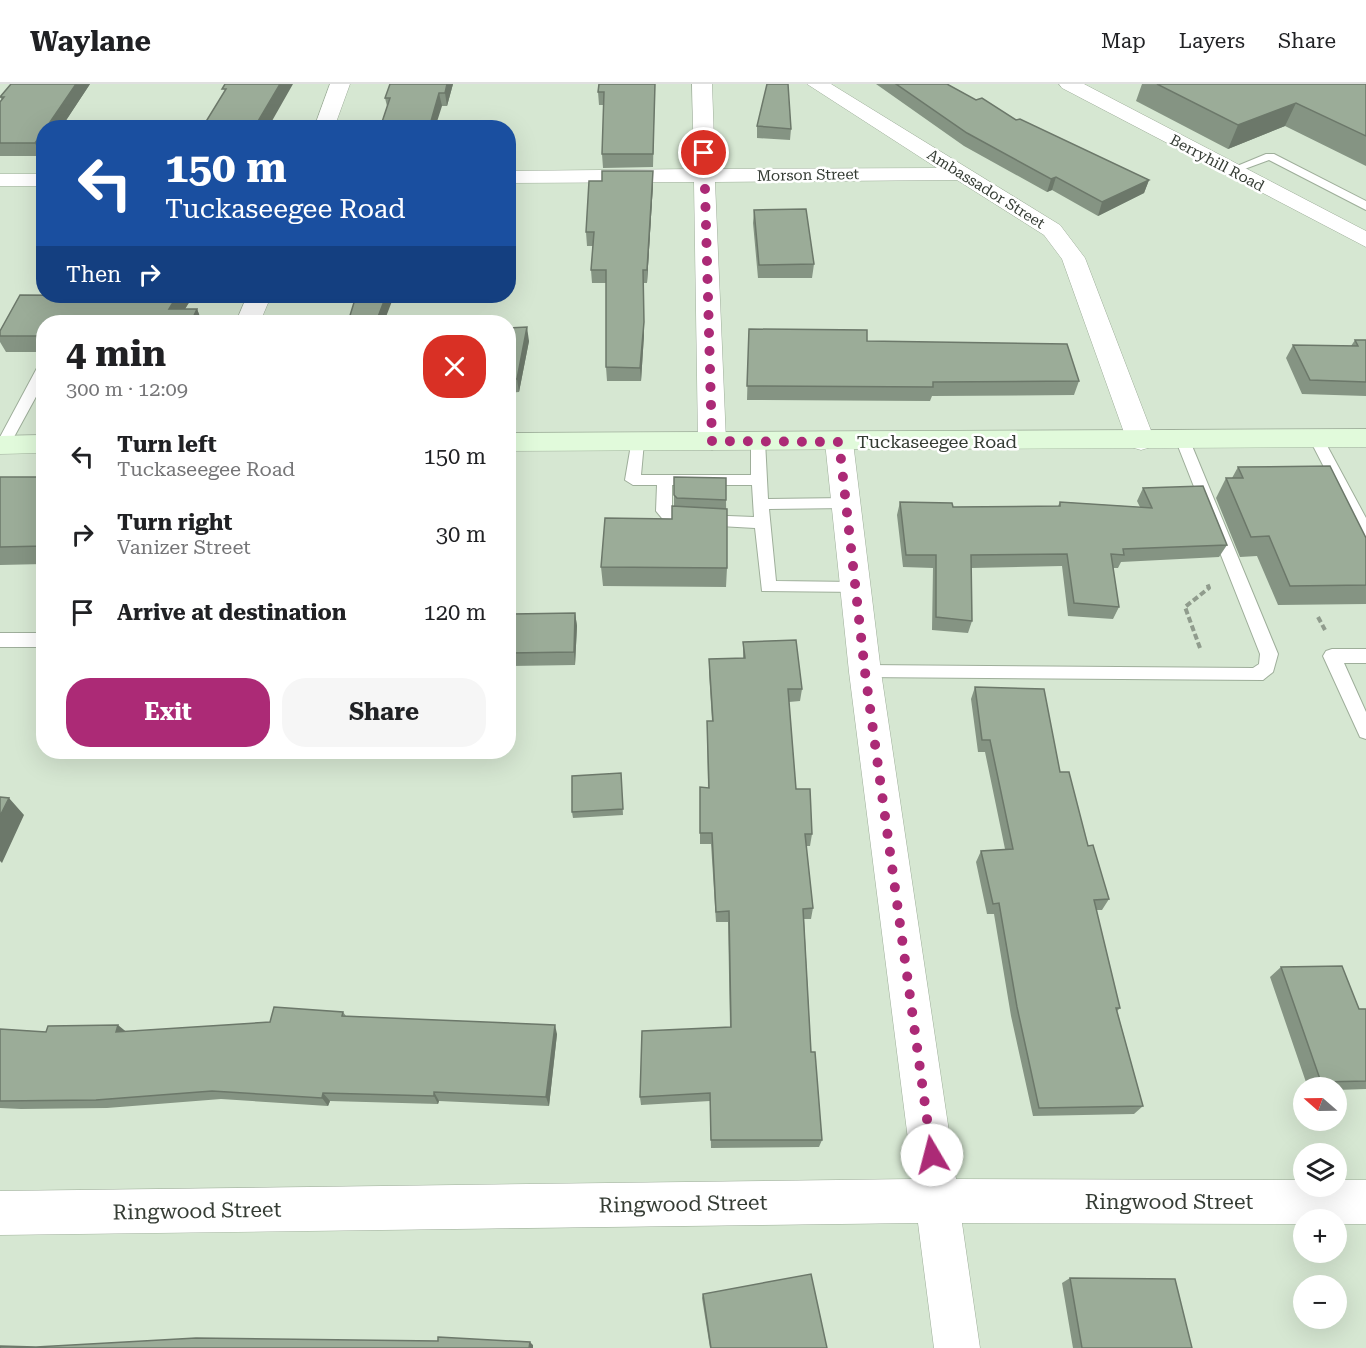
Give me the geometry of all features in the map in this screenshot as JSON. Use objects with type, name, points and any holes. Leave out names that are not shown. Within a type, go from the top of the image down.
[{"type":"main road","name":"Tuckaseegee Road","points":[[516,442],[1183,441],[1366,438]]},
{"type":"main road","points":[[2,445],[36,444]]},
{"type":"street","points":[[327,120],[340,84]]},
{"type":"street","points":[[702,84],[712,441]]},
{"type":"street","name":"Ambassador Street","points":[[817,84],[1030,214],[1052,230],[1067,248],[1141,441]]},
{"type":"street","name":"Berryhill Road","points":[[1069,84],[1366,240]]},
{"type":"street","name":"Morson Street","points":[[516,177],[963,174]]},
{"type":"street","points":[[0,180],[36,180]]},
{"type":"street","points":[[839,442],[865,672],[957,1348]]},
{"type":"street","name":"Ringwood Street","points":[[0,1213],[938,1201],[1366,1202]]},
{"type":"lane","points":[[1231,171],[1270,156],[1366,206]]},
{"type":"lane","points":[[2,445],[36,383]]},
{"type":"lane","points":[[1317,440],[1366,533]]},
{"type":"lane","points":[[758,441],[768,587],[855,588]]},
{"type":"lane","points":[[865,672],[1257,675],[1267,667],[1269,654],[1183,441]]},
{"type":"lane","points":[[637,442],[633,480],[759,480]]},
{"type":"lane","points":[[665,479],[664,511],[672,519],[763,523]]},
{"type":"lane","points":[[761,504],[846,503]]},
{"type":"lane","points":[[0,640],[36,640]]},
{"type":"lane","points":[[1366,656],[1332,656],[1366,732]]},
{"type":"path","points":[[1201,649],[1185,607],[1209,588],[1206,581]]},
{"type":"building","points":[[11,84],[76,84],[51,120],[36,120],[35,143],[0,143],[0,102],[4,97],[0,97]]},
{"type":"building","points":[[225,84],[280,84],[259,120],[207,120],[226,89],[222,89]]},
{"type":"building","points":[[390,84],[447,84],[445,93],[439,93],[431,120],[383,120],[390,98],[385,98]]},
{"type":"building","points":[[599,84],[655,84],[653,154],[602,154],[604,92],[598,92]]},
{"type":"building","points":[[767,84],[788,84],[791,129],[757,126]]},
{"type":"building","points":[[896,84],[947,84],[976,100],[982,98],[1016,120],[1020,119],[1149,180],[1102,202],[1056,177],[1051,179],[967,133]]},
{"type":"building","points":[[1157,84],[1366,84],[1366,136],[1296,103],[1238,125]]},
{"type":"building","points":[[602,171],[653,171],[647,270],[643,270],[644,322],[640,368],[606,367],[606,270],[591,270],[594,232],[586,232],[589,181],[602,181]]},
{"type":"building","points":[[806,209],[814,264],[759,265],[754,210]]},
{"type":"building","points":[[20,295],[36,295],[36,303],[173,303],[169,309],[197,309],[194,315],[36,315],[36,336],[0,336],[0,331]]},
{"type":"building","points":[[354,303],[383,303],[379,315],[350,315]]},
{"type":"building","points":[[527,327],[517,379],[516,379],[516,328]]},
{"type":"building","points":[[749,329],[867,330],[867,341],[1067,344],[1079,381],[933,382],[933,387],[747,386]]},
{"type":"building","points":[[1355,340],[1366,340],[1366,382],[1310,380],[1293,345],[1358,346]]},
{"type":"building","points":[[1330,466],[1366,538],[1366,585],[1290,586],[1269,536],[1251,537],[1226,478],[1243,478],[1238,467]]},
{"type":"building","points":[[0,477],[36,477],[36,546],[0,547]]},
{"type":"building","points":[[674,477],[726,478],[726,500],[677,498],[674,495]]},
{"type":"building","points":[[1203,486],[1227,545],[1123,549],[1124,555],[1111,554],[1119,607],[1074,603],[1067,554],[971,555],[972,621],[936,617],[936,555],[906,555],[900,502],[952,503],[953,507],[1060,506],[1060,502],[1152,508],[1143,488]]},
{"type":"building","points":[[672,506],[727,509],[727,568],[601,567],[605,518],[672,519]]},
{"type":"building","points":[[575,613],[574,652],[516,653],[516,614]]},
{"type":"building","points":[[796,640],[802,689],[788,689],[796,789],[810,789],[812,834],[805,834],[813,908],[803,909],[811,1052],[815,1052],[822,1140],[711,1140],[710,1093],[640,1097],[642,1031],[731,1027],[729,911],[716,912],[712,833],[700,833],[700,787],[709,788],[707,721],[713,721],[709,659],[745,658],[743,642]]},
{"type":"building","points":[[975,687],[1044,689],[1060,772],[1069,772],[1088,846],[1093,845],[1109,899],[1094,900],[1120,1008],[1116,1008],[1143,1106],[1039,1108],[1017,1007],[999,903],[993,904],[981,851],[1013,849],[990,740],[982,740]]},
{"type":"building","points":[[621,773],[623,809],[572,812],[572,776]]},
{"type":"building","points":[[0,797],[9,798],[0,816]]},
{"type":"building","points":[[1342,966],[1359,1009],[1366,1009],[1366,1081],[1347,1081],[1347,1077],[1319,1077],[1281,967]]},
{"type":"building","points":[[274,1007],[343,1012],[342,1016],[555,1025],[546,1097],[434,1092],[434,1096],[323,1093],[322,1098],[212,1091],[96,1100],[0,1101],[0,1029],[46,1032],[48,1026],[118,1025],[116,1032],[270,1022]]},
{"type":"building","points":[[811,1274],[827,1348],[711,1348],[703,1294]]},
{"type":"building","points":[[1070,1278],[1175,1279],[1192,1348],[1082,1348]]},
{"type":"building","points":[[438,1337],[530,1342],[529,1348],[0,1348],[0,1346],[36,1347],[196,1338],[438,1341]]},
{"type":"route","points":[[704,153],[712,441],[839,442],[865,672],[932,1155]]}]
